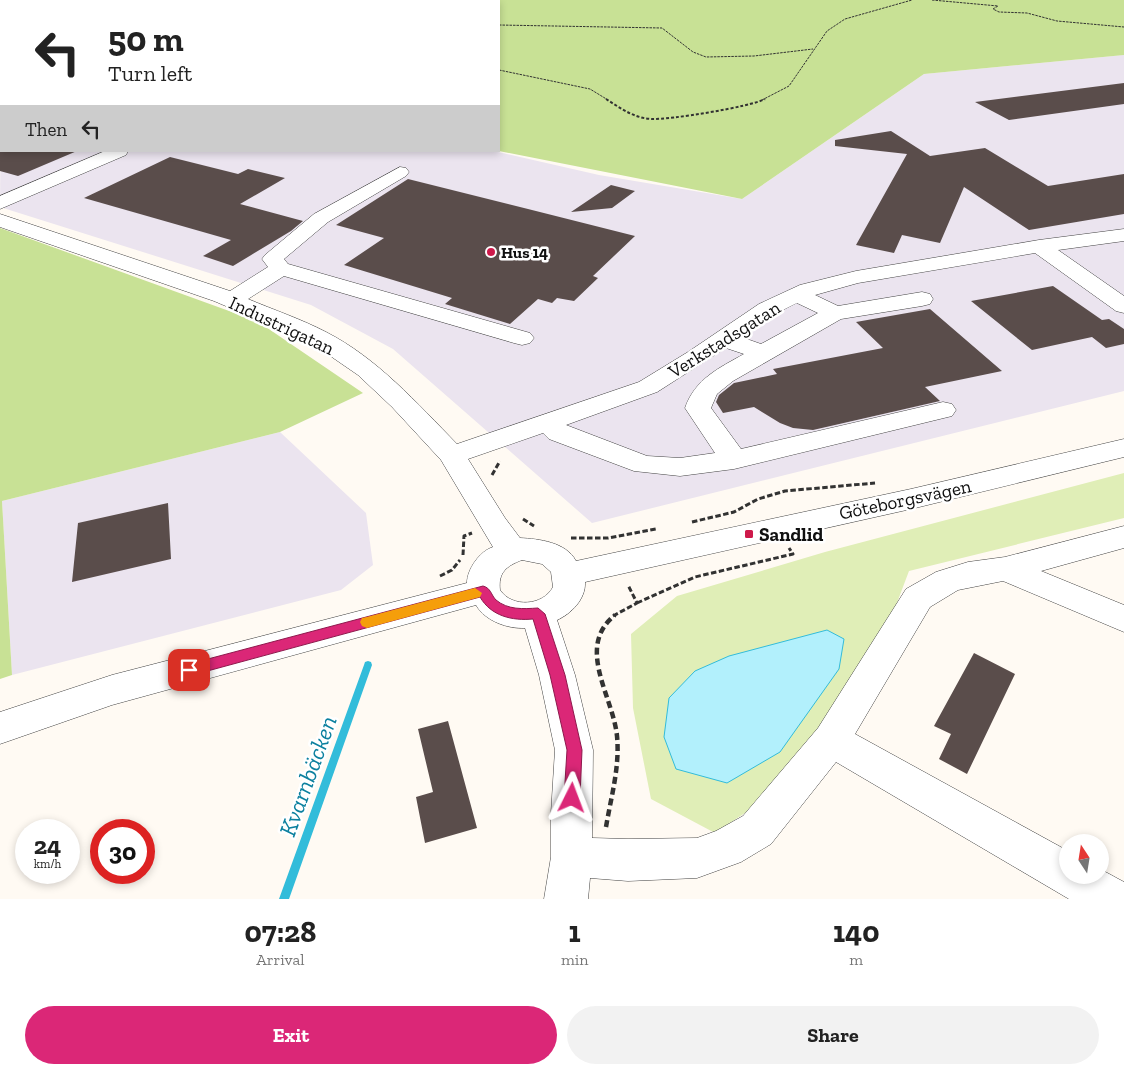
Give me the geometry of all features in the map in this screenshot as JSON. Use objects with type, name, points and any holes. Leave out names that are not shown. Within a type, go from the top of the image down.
[{"type":"street","points":[[0,203],[118,152]]},
{"type":"street","points":[[400,172],[321,218],[272,259],[281,268],[522,338]]},
{"type":"street","name":"Industrigatan","points":[[0,220],[231,300],[318,338],[367,370],[401,401],[452,455],[494,526],[513,551]]},
{"type":"street","name":"Verkstadsgatan","points":[[452,455],[648,387],[767,309],[798,295],[856,277],[1039,246],[1124,235]]},
{"type":"street","points":[[1039,246],[1124,306]]},
{"type":"street","points":[[231,300],[281,268]]},
{"type":"street","points":[[798,295],[835,313]]},
{"type":"street","points":[[734,460],[698,408],[700,397],[708,386],[835,313],[922,299]]},
{"type":"street","points":[[723,339],[763,353]]},
{"type":"street","points":[[548,423],[559,433],[644,464],[680,467],[734,460],[943,410]]},
{"type":"street","name":"Göteborgsvägen","points":[[569,574],[613,552],[1124,448]]},
{"type":"street","points":[[586,857],[697,858],[726,848],[757,830],[831,740],[918,598],[947,581],[968,574],[1004,569],[1124,537]]},
{"type":"street","points":[[527,549],[548,553],[563,564],[569,574],[569,586],[564,598],[553,607],[538,614],[520,615],[504,611],[491,603],[483,591],[482,578],[488,566],[498,557],[513,551],[527,549]]},
{"type":"street","points":[[1004,569],[1124,619]]},
{"type":"street","points":[[0,728],[112,690],[483,591]]},
{"type":"street","points":[[538,614],[557,675],[574,750],[571,814],[586,857],[566,899]]},
{"type":"street","points":[[831,740],[1059,870]]},
{"type":"street","points":[[1084,884],[1111,899]]},
{"type":"path","points":[[500,70],[590,89],[629,114],[651,119],[708,112],[761,101],[789,86],[827,31],[845,19],[912,0]]},
{"type":"path","points":[[932,0],[998,6],[994,9],[999,12],[1027,13],[1057,21],[1124,27]]},
{"type":"path","points":[[500,25],[536,24],[662,28],[671,32],[677,41],[698,55],[770,54],[813,49]]},
{"type":"path","points":[[491,483],[492,474],[502,456]]},
{"type":"path","points":[[586,857],[618,761],[617,734],[595,649],[597,636],[602,626],[614,614],[695,577],[793,554],[788,548]]},
{"type":"path","points":[[613,552],[637,602]]},
{"type":"shaded area","points":[[1124,55],[1124,391],[592,523],[393,349],[311,305],[0,207],[0,152],[498,152],[599,175],[742,199],[924,74]]},
{"type":"shaded area","points":[[280,432],[366,513],[373,565],[341,590],[12,675],[2,501]]},
{"type":"green space","points":[[500,0],[1124,0],[1124,55],[924,74],[742,199],[500,151]]},
{"type":"green space","points":[[0,228],[257,321],[363,393],[280,432],[2,501],[12,675],[0,679]]},
{"type":"green space","points":[[1124,473],[1124,518],[909,571],[892,616],[796,779],[715,833],[651,799],[633,708],[631,634],[677,596],[825,552]]},
{"type":"water","points":[[827,630],[844,639],[839,669],[780,752],[727,783],[676,769],[664,737],[669,698],[695,671],[729,656]]},
{"type":"building","points":[[1124,83],[1124,104],[1009,120],[975,102]]},
{"type":"building","points":[[891,131],[930,156],[985,148],[1048,186],[1124,174],[1124,214],[1029,230],[964,187],[940,243],[902,235],[894,253],[856,245],[907,154],[835,146],[835,140]]},
{"type":"building","points":[[0,152],[75,152],[18,176],[0,171]]},
{"type":"building","points":[[170,157],[238,174],[248,169],[285,178],[240,204],[303,221],[291,231],[233,266],[203,256],[231,240],[84,198]]},
{"type":"building","name":"Hus 14","points":[[408,179],[635,236],[593,276],[598,278],[574,301],[557,298],[552,303],[538,299],[510,324],[445,304],[452,298],[344,265],[384,238],[336,225]]},
{"type":"building","points":[[611,185],[635,191],[612,208],[571,212]]},
{"type":"building","points":[[1053,286],[1102,320],[1109,319],[1124,329],[1124,344],[1106,348],[1092,337],[1032,350],[971,301]]},
{"type":"building","points":[[930,309],[1002,371],[925,387],[940,401],[813,430],[793,428],[780,423],[754,407],[723,413],[716,402],[719,395],[734,383],[777,374],[773,369],[883,348],[856,322]]},
{"type":"building","points":[[168,503],[171,559],[72,582],[78,523]]},
{"type":"building","points":[[974,653],[1015,674],[967,774],[939,759],[951,734],[934,726]]},
{"type":"building","points":[[448,721],[477,828],[425,843],[416,797],[433,792],[418,729]]},
{"type":"waterway","name":"Kvarnbäcken","points":[[284,899],[368,665]]},
{"type":"slow traffic","points":[[367,622],[475,593]]},
{"type":"place","name":"Hus 14","points":[[491,252]]},
{"type":"place","name":"Sandlid","points":[[749,534]]},
{"type":"route","points":[[189,670],[483,591],[491,603],[504,611],[520,615],[538,614],[557,675],[574,750],[572,798]]}]
